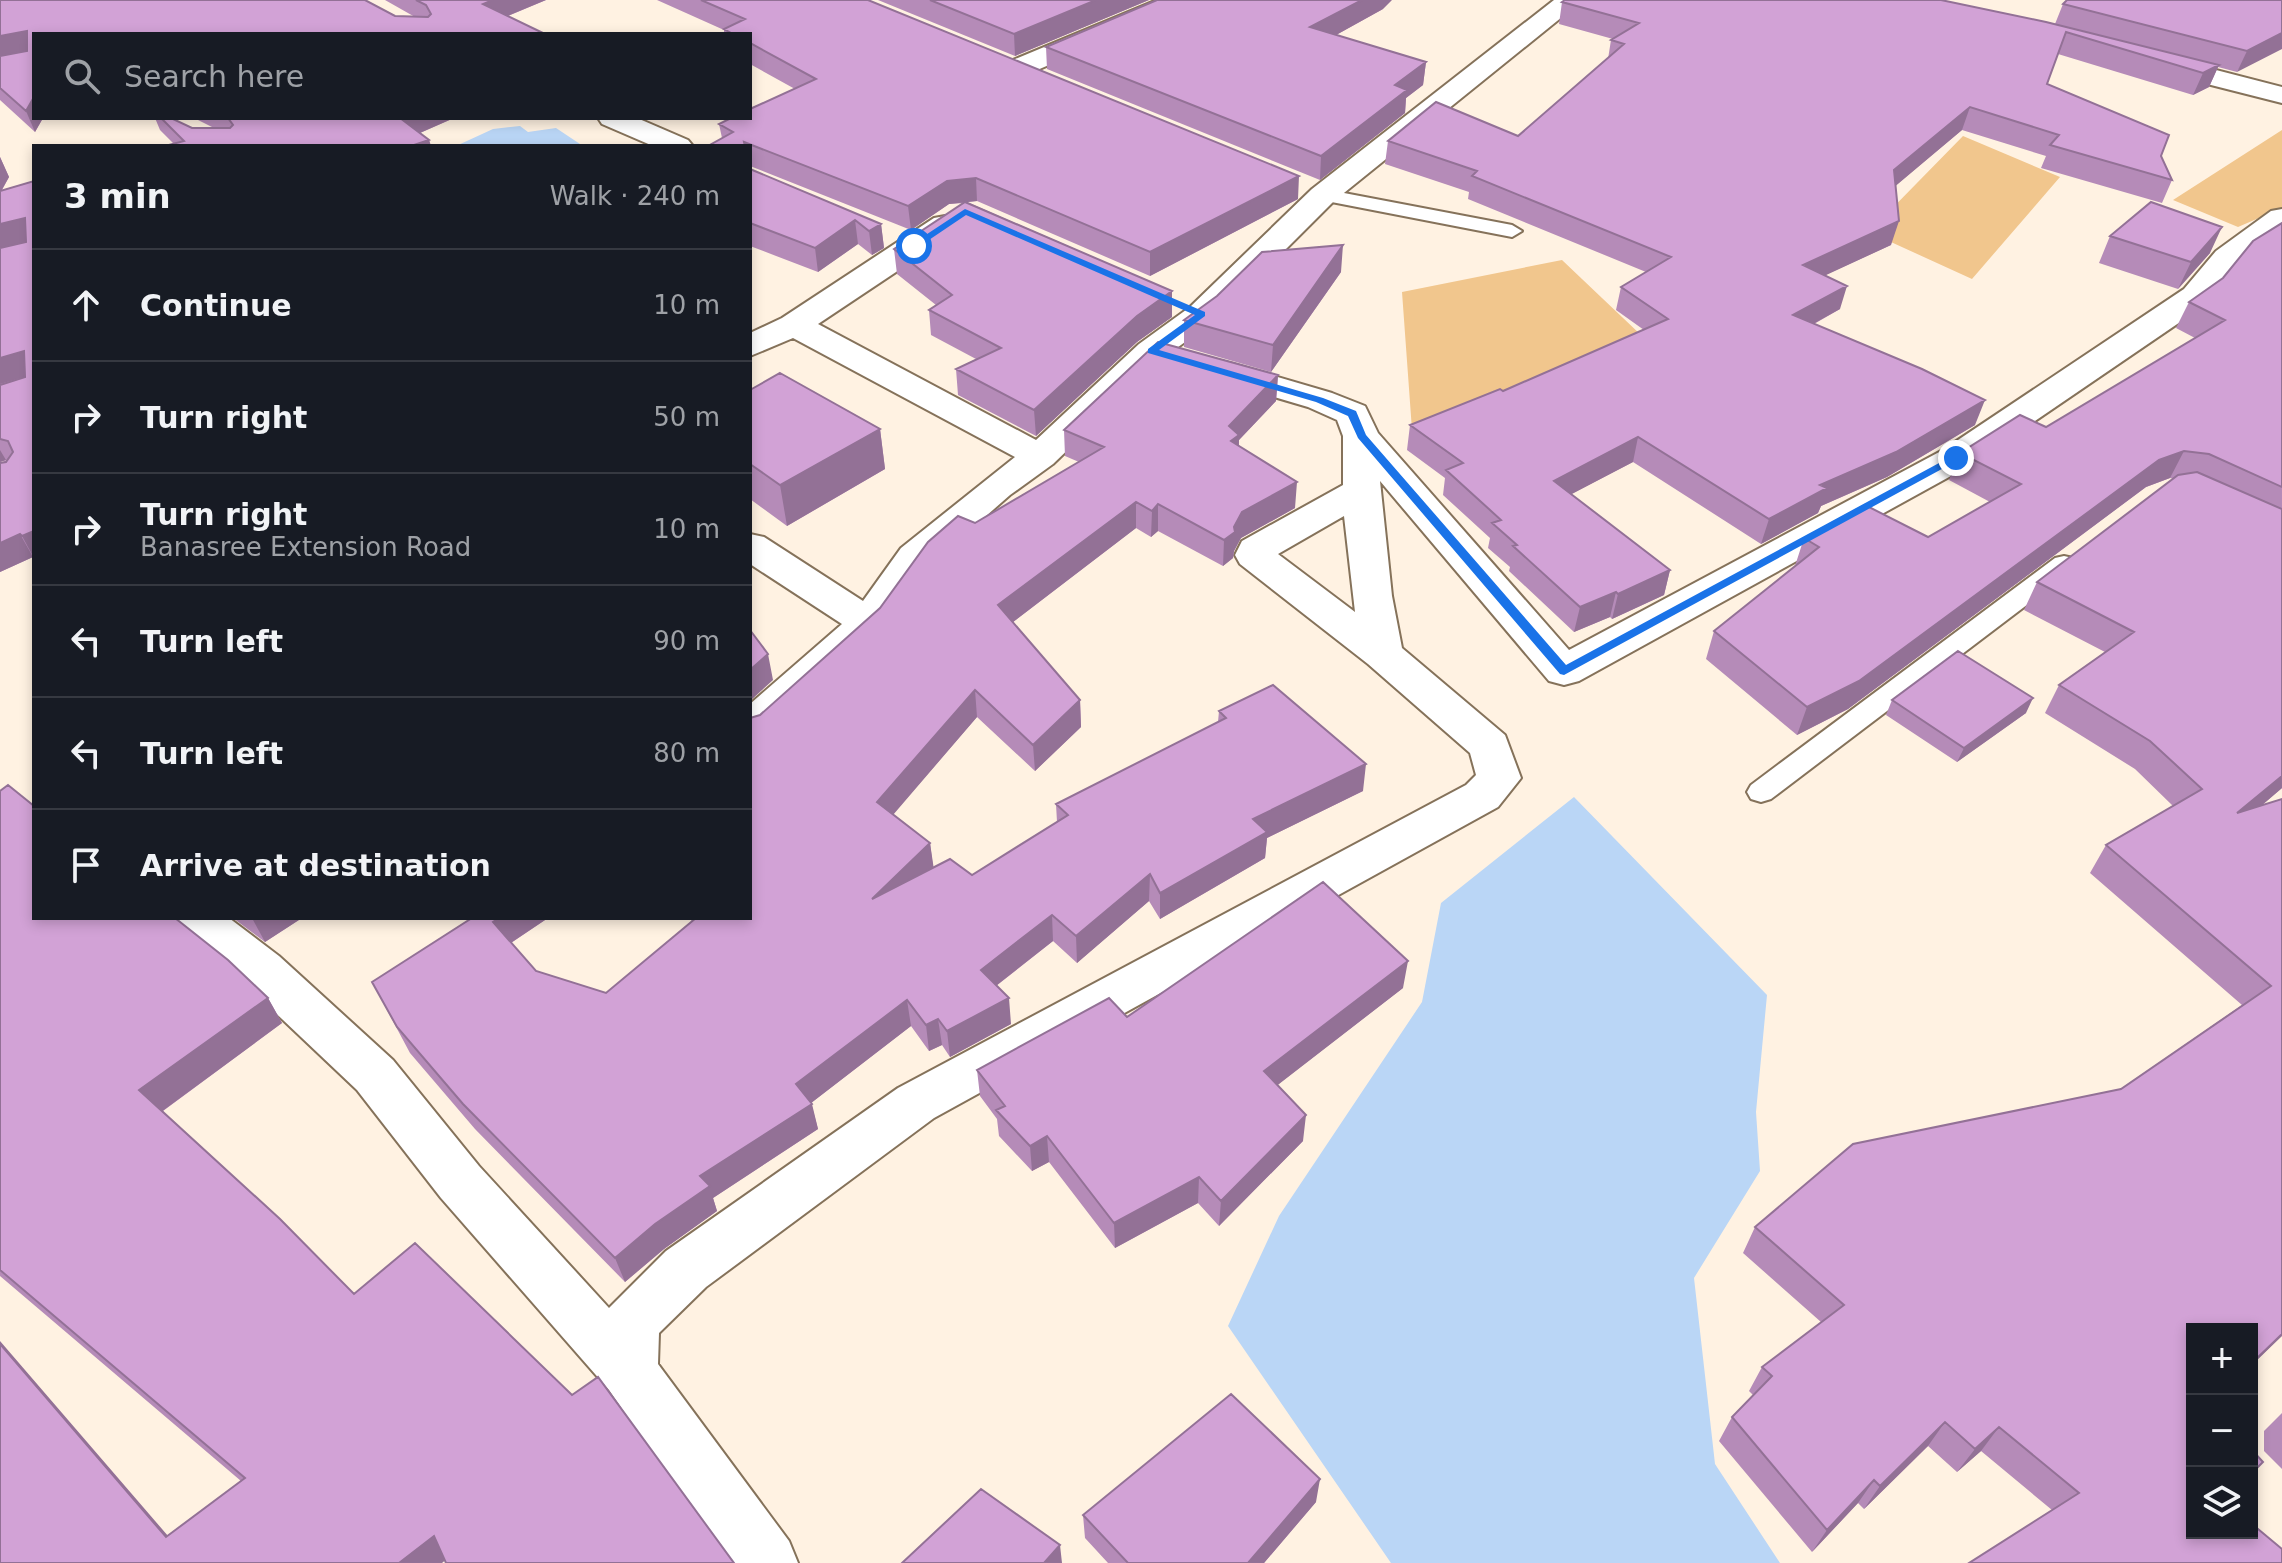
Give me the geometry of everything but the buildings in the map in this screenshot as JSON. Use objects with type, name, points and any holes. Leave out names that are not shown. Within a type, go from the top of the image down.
[{"type":"street","points":[[1018,68],[1179,0]]},
{"type":"street","points":[[752,726],[868,623],[915,557],[997,487],[1040,456],[1151,351],[1188,308],[1323,195],[1570,0]]},
{"type":"street","points":[[2128,56],[2282,95]]},
{"type":"street","points":[[990,57],[1047,80]]},
{"type":"street","points":[[617,120],[673,144]]},
{"type":"street","points":[[1294,183],[1323,195]]},
{"type":"street","points":[[752,345],[794,325],[900,240],[965,211],[979,218]]},
{"type":"street","points":[[1151,351],[1320,400],[1352,414],[1361,436],[1564,671],[1956,458],[2196,296],[2227,258],[2282,218]]},
{"type":"street","points":[[794,325],[1040,456]]},
{"type":"street","points":[[1361,436],[1362,490],[1372,596],[1383,654]]},
{"type":"street","points":[[629,1371],[631,1322],[686,1269],[916,1103],[1482,796],[1499,778],[1490,746],[1383,654],[1254,555],[1256,550],[1362,490]]},
{"type":"street","points":[[752,547],[868,623]]},
{"type":"street","points":[[199,920],[262,970],[375,1075],[460,1182],[629,1371],[767,1563]]},
{"type":"lane","points":[[1323,195],[1512,231]]},
{"type":"lane","points":[[1761,792],[2079,553]]},
{"type":"shaded area","points":[[2282,130],[2282,208],[2238,227],[2173,200]]},
{"type":"shaded area","points":[[1963,136],[2060,177],[1972,279],[1869,232]]},
{"type":"shaded area","points":[[1562,260],[1642,336],[1412,430],[1402,292]]},
{"type":"water","points":[[520,126],[528,132],[556,128],[580,144],[460,144],[493,129]]},
{"type":"water","points":[[1574,797],[1767,995],[1756,1112],[1760,1171],[1694,1278],[1715,1464],[1780,1563],[1391,1563],[1228,1326],[1279,1216],[1422,1002],[1441,903]]},
{"type":"route","points":[[914,246],[965,211],[1202,314],[1151,351],[1320,400],[1352,414],[1361,436],[1564,671],[1956,458]]}]
